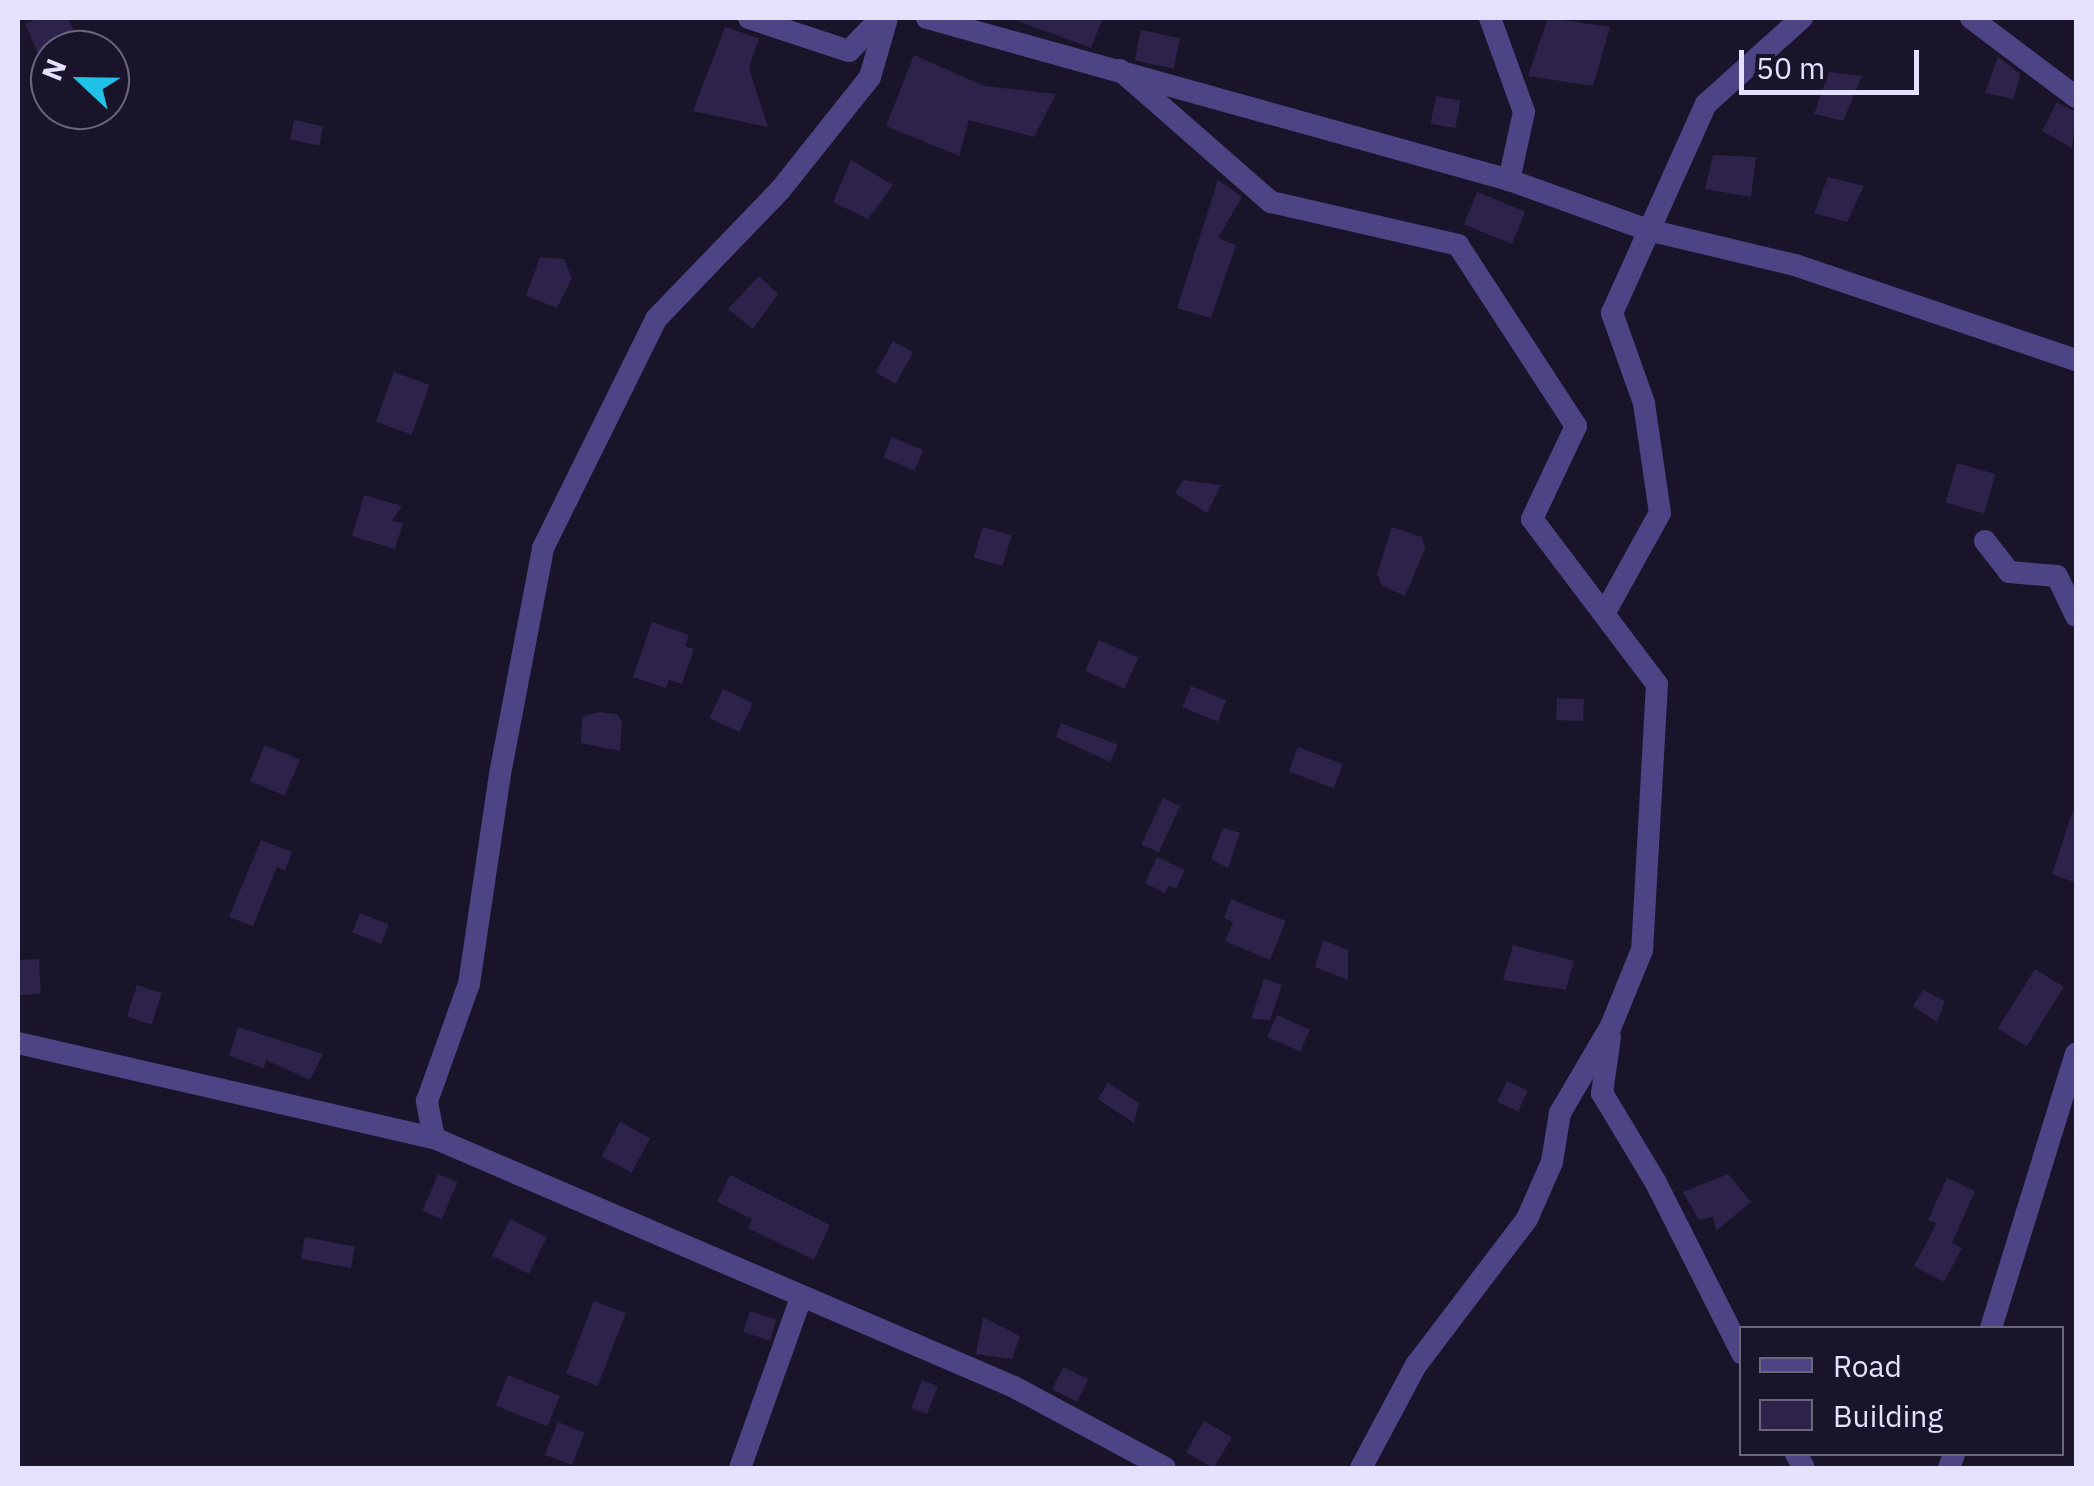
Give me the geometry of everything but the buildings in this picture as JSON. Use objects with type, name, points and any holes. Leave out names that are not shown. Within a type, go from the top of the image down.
[{"type":"street","points":[[749,18],[850,51],[883,18]]},
{"type":"street","points":[[434,1138],[426,1101],[469,984],[500,774],[543,548],[656,319],[781,190],[870,77],[883,18]]},
{"type":"street","points":[[927,18],[1509,180],[1648,230],[1795,265],[2076,360]]},
{"type":"street","points":[[1490,18],[1524,112],[1509,180]]},
{"type":"street","points":[[1604,614],[1660,513],[1644,403],[1612,312],[1706,104],[1802,18]]},
{"type":"street","points":[[1971,18],[2076,97]]},
{"type":"street","points":[[1120,70],[1271,202],[1458,245],[1576,426],[1532,519],[1657,684],[1642,950],[1612,1026],[1560,1114],[1552,1162],[1527,1218],[1416,1365],[1361,1468]]},
{"type":"street","points":[[1985,541],[2010,572],[2058,576],[2076,616]]},
{"type":"street","points":[[1612,1026],[1602,1093],[1656,1183],[1739,1347]]},
{"type":"street","points":[[18,1043],[434,1138],[1014,1387],[1165,1468]]},
{"type":"street","points":[[1992,1326],[2076,1054]]},
{"type":"street","points":[[740,1468],[801,1298]]}]
